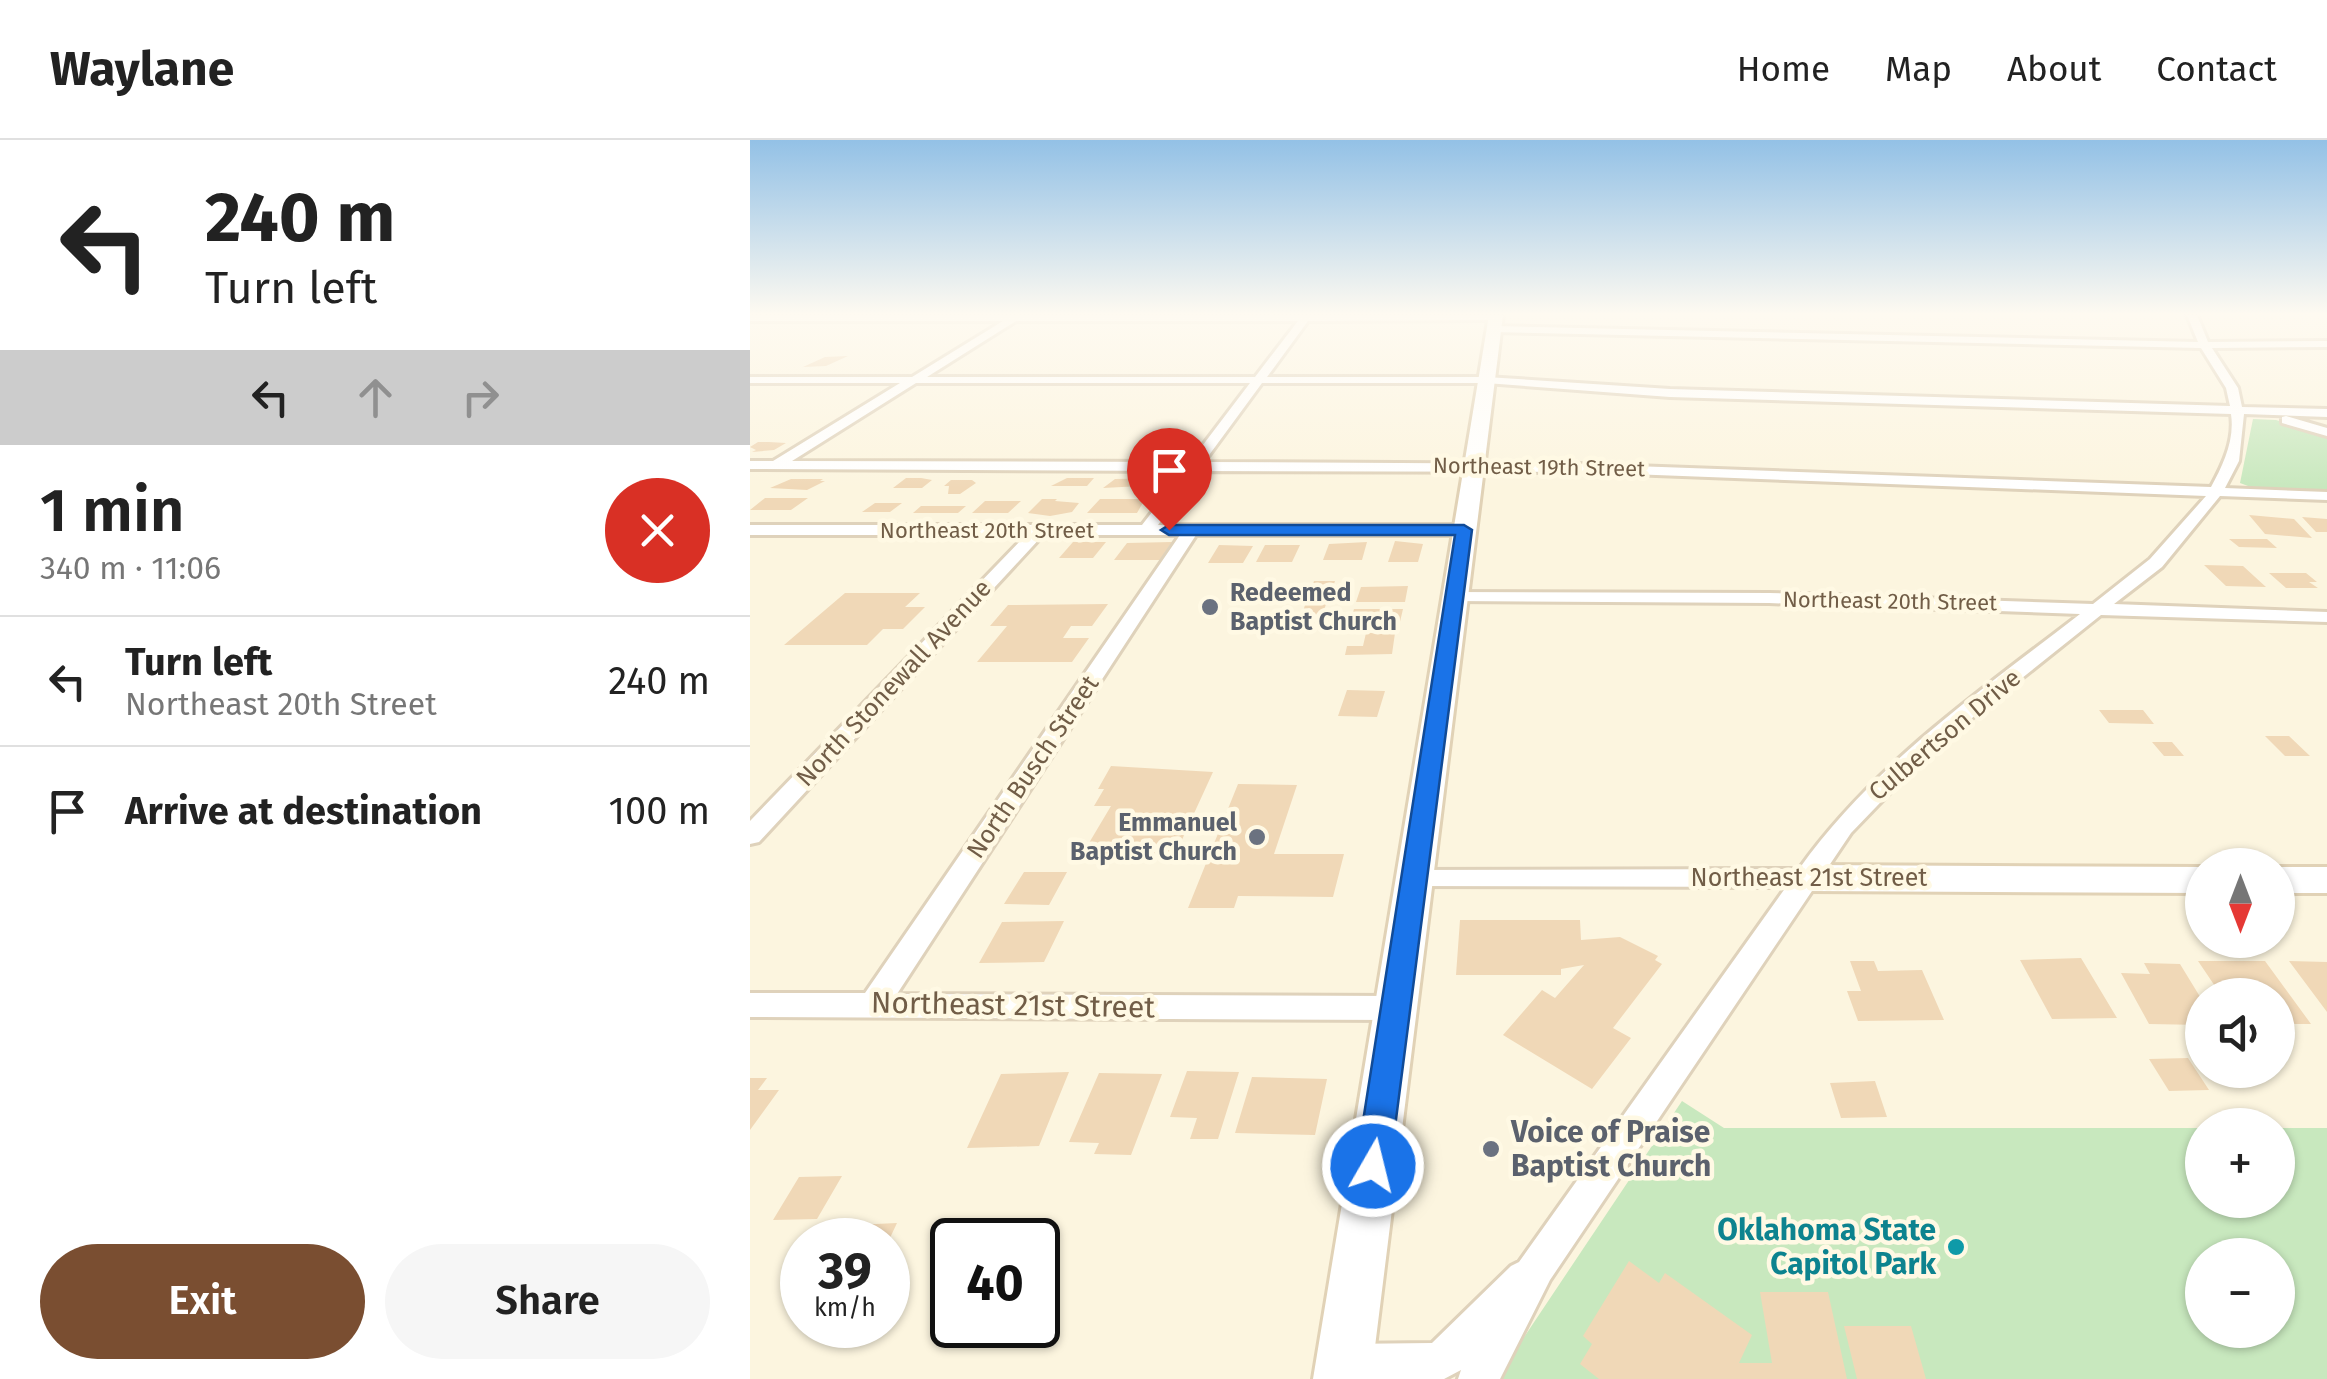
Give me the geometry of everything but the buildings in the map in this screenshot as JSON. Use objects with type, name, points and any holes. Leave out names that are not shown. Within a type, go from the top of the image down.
[{"type":"street","points":[[750,480],[926,373]]},
{"type":"street","points":[[1147,530],[1264,373]]},
{"type":"street","points":[[1487,373],[1343,1372],[1426,1365],[1444,1359],[1537,1266]]},
{"type":"street","points":[[2224,373],[2238,412]]},
{"type":"street","points":[[750,380],[1486,380],[1644,392],[2327,413]]},
{"type":"street","name":"Culbertson Drive","points":[[1478,1379],[1537,1266],[1842,827],[1919,749],[2104,607],[2180,541],[2217,491],[2236,447],[2238,412]]},
{"type":"street","points":[[2263,413],[2327,432]]},
{"type":"street","name":"Northeast 19th Street","points":[[750,465],[1473,466],[1757,472],[2327,496]]},
{"type":"street","name":"North Stonewall Avenue","points":[[750,836],[1038,530]]},
{"type":"street","name":"North Busch Street","points":[[874,1004],[1191,530]]},
{"type":"street","name":"Northeast 20th Street","points":[[752,531],[1464,530]]},
{"type":"street","name":"Northeast 20th Street","points":[[1454,596],[1769,598],[2327,617]]},
{"type":"street","name":"Northeast 21st Street","points":[[1416,877],[2185,880]]},
{"type":"street","points":[[2295,880],[2327,880]]},
{"type":"street","name":"Northeast 21st Street","points":[[750,1005],[1396,1008]]},
{"type":"green space","points":[[2253,419],[2276,420],[2327,436],[2327,492],[2256,489],[2240,483]]},
{"type":"green space","name":"Oklahoma State Capitol Park","points":[[1682,1101],[1724,1128],[2185,1128],[2185,1218],[2295,1218],[2295,1128],[2327,1128],[2327,1379],[1496,1379]]},
{"type":"place","name":"Redeemed Baptist Church","points":[[1210,607]]},
{"type":"place","name":"Emmanuel Baptist Church","points":[[1257,837]]},
{"type":"place","name":"Voice of Praise Baptist Church","points":[[1491,1149]]},
{"type":"place","name":"Oklahoma State Capitol Park","points":[[1956,1247]]},
{"type":"route","points":[[1169,530],[1464,530],[1373,1166]]}]
